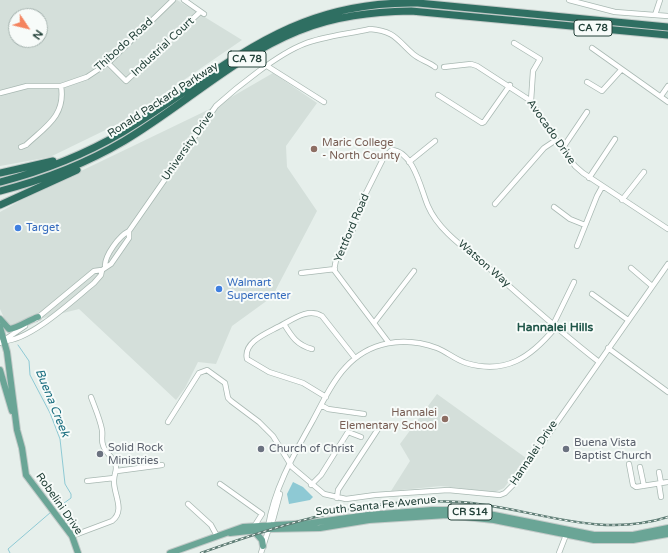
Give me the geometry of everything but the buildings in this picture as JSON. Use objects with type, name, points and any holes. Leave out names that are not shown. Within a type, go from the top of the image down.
[{"type":"highway","name":"Ronald Packard Parkway","points":[[0,182],[32,173],[71,159],[123,132],[262,39],[299,22],[344,9],[377,3],[418,3],[668,27]]},
{"type":"highway","name":"Ronald Packard Parkway","points":[[0,191],[54,175],[118,144],[270,44],[312,26],[348,17],[385,11],[411,11],[668,35]]},
{"type":"highway","points":[[0,205],[75,170],[118,144]]},
{"type":"highway","points":[[0,173],[71,159]]},
{"type":"main road","points":[[0,319],[9,329],[38,317]]},
{"type":"main road","points":[[0,327],[11,380],[15,420]]},
{"type":"main road","points":[[0,370],[15,420]]},
{"type":"main road","name":"Robelini Drive","points":[[15,420],[26,475],[72,536],[78,553]]},
{"type":"main road","name":"South Santa Fe Avenue","points":[[170,553],[228,532],[270,526],[325,525],[338,520],[386,513],[453,510],[494,515],[594,535],[633,535],[668,528]]},
{"type":"main road","name":"South Santa Fe Avenue","points":[[270,526],[314,528],[369,520],[447,515],[494,520],[584,538],[633,540],[668,534]]},
{"type":"main road","points":[[255,528],[262,540],[262,546]]},
{"type":"street","name":"Thibodo Road","points":[[0,92],[27,86],[61,86],[87,77],[108,63],[173,0]]},
{"type":"street","name":"Industrial Court","points":[[108,63],[126,81],[202,13],[184,0]]},
{"type":"street","points":[[569,0],[615,12],[668,16]]},
{"type":"street","points":[[655,15],[660,0]]},
{"type":"street","name":"University Drive","points":[[2,342],[38,317],[94,271],[111,264],[129,238],[129,231],[216,106],[231,93],[290,50],[306,43],[370,29],[379,30],[394,36],[413,54],[435,67]]},
{"type":"street","points":[[514,44],[540,58],[533,71],[531,101]]},
{"type":"street","points":[[592,48],[668,102]]},
{"type":"street","name":"Avocado Drive","points":[[444,67],[473,65],[482,68],[510,85],[531,101],[562,149],[575,166],[602,187],[668,229]]},
{"type":"street","points":[[267,66],[324,102]]},
{"type":"street","points":[[587,82],[602,92],[621,70]]},
{"type":"street","points":[[438,95],[482,123],[510,85]]},
{"type":"street","points":[[21,147],[26,145],[57,116],[61,106],[61,86]]},
{"type":"street","points":[[661,96],[668,86]]},
{"type":"street","points":[[562,149],[587,112]]},
{"type":"street","points":[[589,178],[615,139]]},
{"type":"street","points":[[495,204],[544,148],[556,140]]},
{"type":"street","points":[[409,162],[435,141]]},
{"type":"street","name":"Watson Way","points":[[392,150],[402,154],[409,162],[420,182],[428,207],[446,231],[555,328],[598,362]]},
{"type":"street","name":"Yettford Road","points":[[389,343],[339,278],[335,269],[336,260],[354,228],[362,201],[384,157],[392,150]]},
{"type":"street","points":[[622,200],[644,172]]},
{"type":"street","points":[[577,246],[602,187]]},
{"type":"street","points":[[554,207],[570,219],[585,225]]},
{"type":"street","name":"Hannalei Drive","points":[[168,422],[199,373],[207,370],[225,383],[230,401],[259,422],[273,436],[289,464],[311,485],[324,494],[346,499],[375,495],[448,490],[500,495],[505,493],[513,485],[668,264]]},
{"type":"street","name":"University Drive","points":[[2,342],[14,341],[38,327],[94,283],[101,276],[103,268]]},
{"type":"street","points":[[631,268],[652,286]]},
{"type":"street","points":[[301,273],[335,269]]},
{"type":"street","points":[[374,323],[414,271]]},
{"type":"street","points":[[270,526],[272,511],[289,464],[321,405],[345,368],[355,358],[372,348],[389,343],[407,341],[438,348],[467,363],[484,366],[510,364],[526,357],[536,349],[555,328],[554,324],[574,282]]},
{"type":"street","points":[[592,294],[628,320]]},
{"type":"street","points":[[326,397],[303,383],[269,372],[247,359],[247,352],[256,339],[296,317],[317,313],[322,316],[355,358]]},
{"type":"street","points":[[284,324],[296,342],[304,347],[312,349]]},
{"type":"street","points":[[608,348],[668,392]]},
{"type":"street","points":[[72,536],[115,518],[119,504],[114,478],[117,471],[114,461],[104,450],[100,421],[91,397]]},
{"type":"street","points":[[321,405],[328,409],[364,414]]},
{"type":"street","points":[[337,498],[338,490],[380,426]]},
{"type":"street","points":[[311,485],[321,475],[348,432],[361,437]]},
{"type":"street","points":[[629,464],[633,485],[636,487],[668,482]]},
{"type":"street","points":[[117,471],[162,465]]},
{"type":"street","points":[[640,467],[644,486]]},
{"type":"street","points":[[659,472],[661,497]]},
{"type":"street","points":[[87,481],[114,478]]},
{"type":"street","points":[[220,484],[262,514]]},
{"type":"street","points":[[261,553],[262,546],[270,526],[280,486]]},
{"type":"street","points":[[188,504],[211,525],[217,536]]},
{"type":"street","points":[[255,528],[262,514],[272,511]]},
{"type":"street","points":[[559,553],[566,535]]},
{"type":"shaded area","points":[[0,0],[177,0],[242,40],[124,121],[50,157],[0,166]]},
{"type":"shaded area","points":[[273,73],[317,103],[286,146],[287,167],[317,211],[272,297],[232,326],[216,364],[198,362],[185,388],[176,400],[79,309],[8,327],[0,309],[0,212],[25,198],[216,106]]},
{"type":"shaded area","name":"Hannalei Elementary School","points":[[437,394],[526,458],[504,488],[495,492],[441,486],[391,491],[410,461],[400,444]]},
{"type":"water","points":[[293,482],[303,487],[313,497],[310,500],[289,504],[287,494]]},
{"type":"waterway","name":"Buena Creek","points":[[18,345],[29,361],[30,375],[50,413],[60,439],[65,484],[71,494],[71,498],[56,509]]},
{"type":"waterway","name":"Buena Creek","points":[[10,553],[8,549],[51,512]]},
{"type":"railway","points":[[201,553],[296,522],[328,514],[393,503],[426,501],[460,502],[486,505],[589,524],[615,525],[641,523],[668,517]]},
{"type":"place","name":"Maric College - North County","points":[[314,149]]},
{"type":"place","name":"Target","points":[[18,228]]},
{"type":"place","name":"Walmart Supercenter","points":[[219,289]]},
{"type":"place","name":"Hannalei Elementary School","points":[[445,419]]},
{"type":"place","name":"Church of Christ","points":[[261,449]]},
{"type":"place","name":"Buena Vista Baptist Church","points":[[566,449]]},
{"type":"place","name":"Solid Rock Ministries","points":[[100,454]]},
{"type":"district","name":"Hannalei Hills","points":[[555,328]]}]
